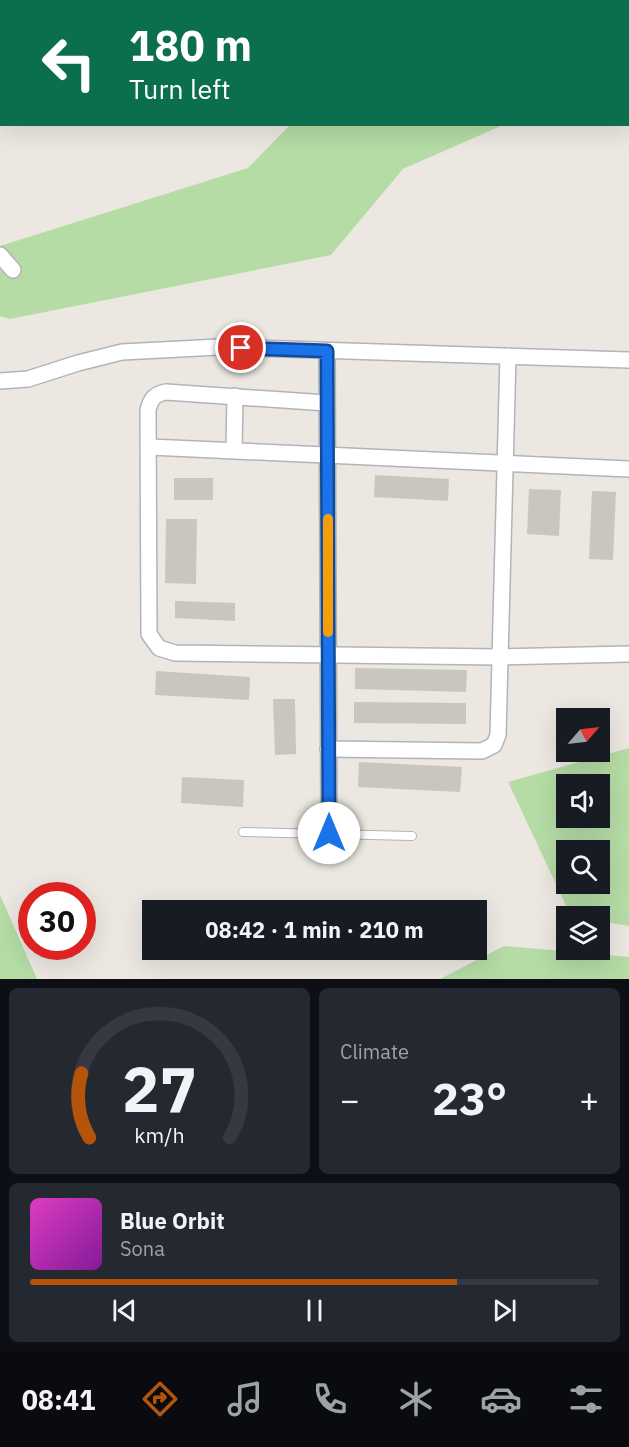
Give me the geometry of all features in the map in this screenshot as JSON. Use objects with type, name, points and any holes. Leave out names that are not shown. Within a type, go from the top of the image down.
[{"type":"street","points":[[0,255],[13,270]]},
{"type":"street","points":[[0,381],[28,379],[122,352],[219,347],[629,360]]},
{"type":"street","points":[[327,351],[329,833]]},
{"type":"street","points":[[328,748],[482,751],[494,746],[498,735],[508,356]]},
{"type":"street","points":[[327,403],[174,392],[157,394],[150,399],[148,410],[150,447],[149,634],[159,648],[175,653],[328,655],[500,657],[629,654]]},
{"type":"street","points":[[234,450],[235,396]]},
{"type":"street","points":[[150,447],[629,469]]},
{"type":"lane","points":[[243,832],[412,836]]},
{"type":"green space","points":[[289,126],[501,126],[403,169],[331,255],[10,319],[0,316],[0,246],[248,168]]},
{"type":"green space","points":[[629,748],[629,926],[610,923],[610,906],[566,906],[561,894],[610,894],[610,840],[556,840],[556,884],[508,782],[579,762],[610,762],[610,753]]},
{"type":"green space","points":[[0,895],[18,936],[18,960],[29,960],[37,979],[0,979]]},
{"type":"green space","points":[[504,946],[556,951],[556,960],[610,960],[610,955],[629,957],[629,979],[440,979],[477,960],[487,960],[487,955]]},
{"type":"building","points":[[375,475],[449,479],[448,501],[374,497]]},
{"type":"building","points":[[174,478],[213,478],[213,500],[174,500]]},
{"type":"building","points":[[529,489],[561,490],[559,536],[527,534]]},
{"type":"building","points":[[592,491],[616,492],[613,560],[589,559]]},
{"type":"building","points":[[166,519],[197,519],[196,584],[165,583]]},
{"type":"building","points":[[175,601],[235,603],[235,621],[175,618]]},
{"type":"building","points":[[355,668],[467,670],[466,692],[355,689]]},
{"type":"building","points":[[156,671],[250,677],[249,700],[155,695]]},
{"type":"building","points":[[273,699],[295,699],[296,754],[275,755]]},
{"type":"building","points":[[354,702],[466,703],[466,724],[354,723]]},
{"type":"building","points":[[359,762],[462,767],[460,792],[358,787]]},
{"type":"building","points":[[182,777],[244,780],[243,807],[181,803]]},
{"type":"slow traffic","points":[[328,519],[328,632]]},
{"type":"route","points":[[241,348],[327,351],[329,833]]}]
